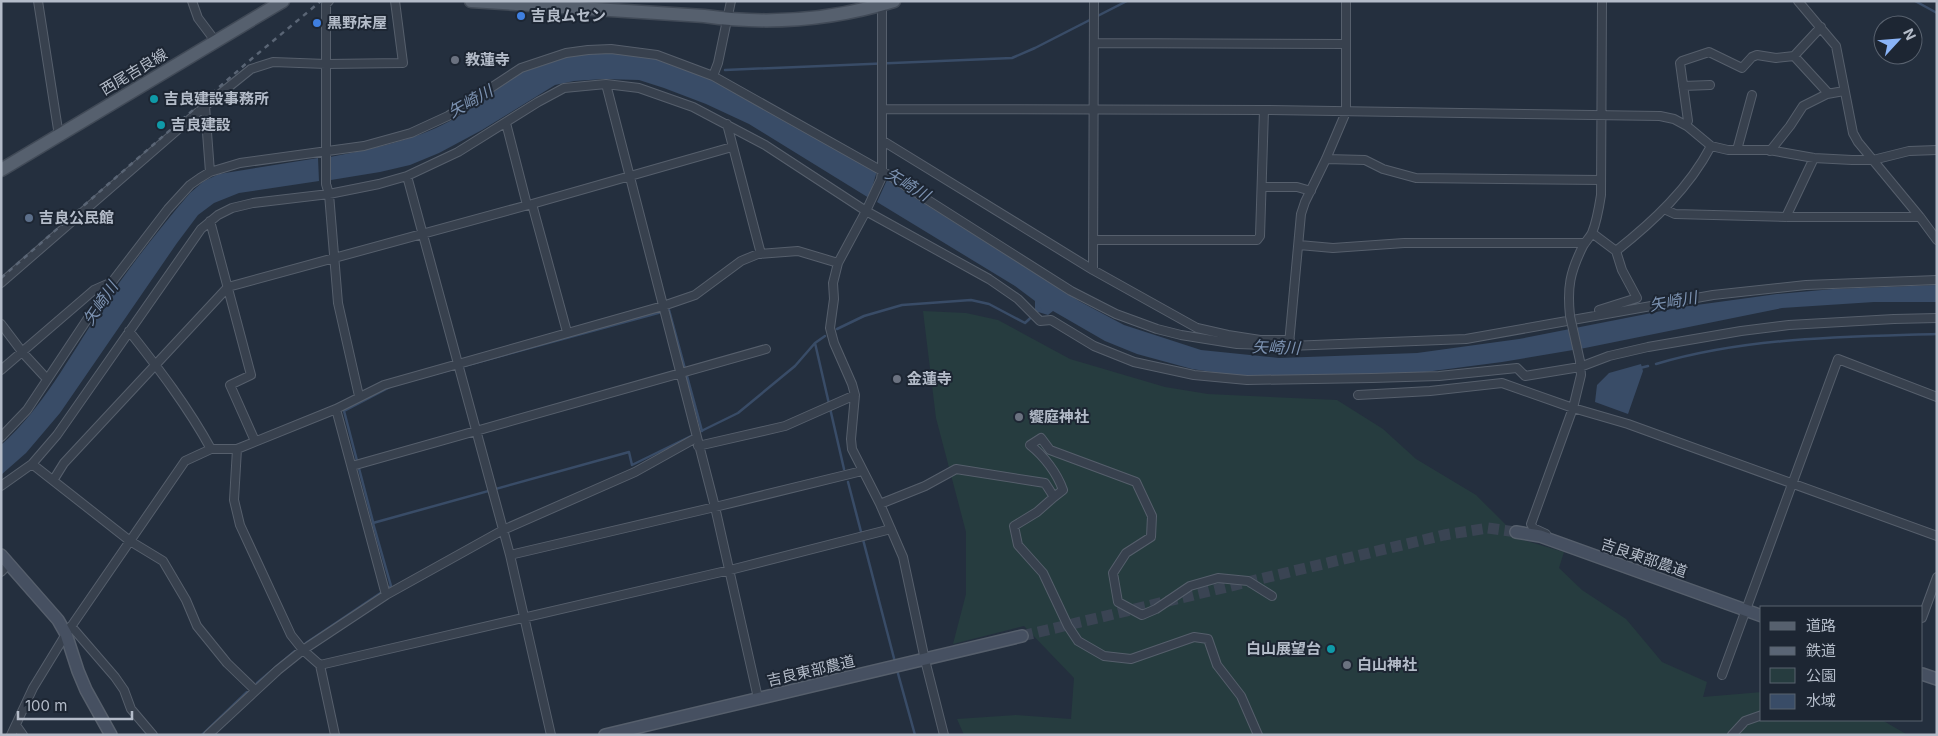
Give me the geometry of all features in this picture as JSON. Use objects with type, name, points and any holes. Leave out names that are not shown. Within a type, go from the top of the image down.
[{"type":"main road","name":"西尾吉良線","points":[[1,170],[282,1]]},
{"type":"main road","points":[[471,1],[632,7],[727,19],[778,21],[833,16],[886,2]]},
{"type":"street","points":[[38,1],[59,136]]},
{"type":"street","points":[[192,1],[198,18],[216,42]]},
{"type":"street","points":[[329,1],[326,4],[326,184],[329,194],[338,303],[359,396]]},
{"type":"street","points":[[1,283],[244,73],[273,62],[326,64],[403,63],[395,1]]},
{"type":"street","points":[[713,76],[718,63],[730,1]]},
{"type":"street","points":[[1093,270],[1094,1]]},
{"type":"street","points":[[1290,343],[1301,214],[1346,112],[1346,1]]},
{"type":"street","points":[[1562,545],[1558,539],[1533,528],[1530,524],[1573,408],[1581,375],[1568,295],[1570,279],[1585,243],[1592,233],[1599,208],[1601,180],[1602,1]]},
{"type":"street","points":[[1798,1],[1836,46],[1853,133],[1858,142],[1937,240]]},
{"type":"street","points":[[886,2],[882,57],[883,141],[881,175],[866,211],[838,263],[833,283],[834,299],[830,328],[834,343],[852,384],[854,395],[852,449],[880,504],[903,557],[925,660],[944,735]]},
{"type":"street","points":[[1685,124],[1688,120],[1680,63],[1682,60],[1710,52],[1742,68],[1752,57],[1757,55],[1776,58],[1794,56],[1821,27]]},
{"type":"street","points":[[1095,43],[1346,44]]},
{"type":"street","points":[[1,437],[27,410],[112,282],[173,203],[190,185],[210,172],[240,163],[326,156],[411,133],[448,116],[521,68],[566,53],[611,49],[634,51],[672,60],[713,76],[881,175],[1071,291],[1116,314],[1182,335],[1237,344],[1466,339],[1503,334],[1595,315],[1713,295],[1806,285],[1937,280]]},
{"type":"street","points":[[1794,56],[1828,93]]},
{"type":"street","points":[[606,84],[715,507],[758,698]]},
{"type":"street","points":[[1,486],[32,464],[57,435],[201,229],[210,221],[224,212],[253,204],[329,194],[379,184],[406,176],[458,152],[564,88],[606,84],[639,88],[693,107],[765,145],[866,211],[989,278],[1018,299],[1040,321],[1051,320],[1094,346],[1134,362],[1194,375],[1248,380],[1439,376],[1517,368],[1525,376],[1640,349],[1741,331],[1789,325],[1894,318],[1937,318]]},
{"type":"street","points":[[1683,86],[1710,86]]},
{"type":"street","points":[[1770,151],[1803,106],[1828,93],[1844,91]]},
{"type":"street","points":[[1737,150],[1752,95]]},
{"type":"street","points":[[204,106],[210,172]]},
{"type":"street","points":[[882,109],[1264,110],[1660,116],[1674,118],[1685,124],[1711,146],[1720,149],[1770,151],[1814,158],[1873,160],[1909,151],[1937,150]]},
{"type":"street","points":[[1093,240],[1257,240],[1260,236],[1264,110]]},
{"type":"street","points":[[506,123],[567,332]]},
{"type":"street","points":[[726,124],[761,254]]},
{"type":"street","points":[[883,141],[1093,270],[1198,328],[1228,335],[1290,343]]},
{"type":"street","points":[[1616,250],[1642,230],[1664,209],[1699,168],[1711,146]]},
{"type":"street","points":[[54,480],[64,463],[228,287],[530,205],[732,147]]},
{"type":"street","points":[[1786,217],[1814,158]]},
{"type":"street","points":[[1326,159],[1365,160],[1383,169],[1416,178],[1601,180]]},
{"type":"street","points":[[406,176],[510,555],[552,735]]},
{"type":"street","points":[[1262,187],[1297,187],[1311,191]]},
{"type":"street","points":[[1664,209],[1675,214],[1786,217],[1920,217]]},
{"type":"street","points":[[210,221],[251,375],[230,385],[255,441]]},
{"type":"street","points":[[1592,233],[1616,250],[1622,270],[1637,298],[1598,310],[1595,315]]},
{"type":"street","points":[[1299,245],[1333,248],[1404,243],[1585,243]]},
{"type":"street","points":[[11,735],[32,688],[69,630],[185,461],[211,449],[237,449],[336,409],[384,385],[663,306],[695,295],[741,261],[761,254],[798,251],[838,263]]},
{"type":"street","points":[[1,370],[94,290],[112,282]]},
{"type":"street","points":[[1,324],[46,379]]},
{"type":"street","points":[[129,331],[198,425],[211,449]]},
{"type":"street","points":[[352,466],[681,372],[766,350]]},
{"type":"street","points":[[1722,675],[1838,359],[1937,397]]},
{"type":"street","points":[[1358,394],[1430,391],[1502,383],[1573,408],[1628,424],[1937,536]]},
{"type":"street","points":[[208,735],[255,690],[304,650],[386,595],[503,530],[635,472],[697,442],[785,426],[854,395]]},
{"type":"street","points":[[336,409],[386,595]]},
{"type":"street","points":[[1258,735],[1241,696],[1217,665],[1208,639],[1194,637],[1131,658],[1104,656],[1078,642],[1068,626],[1043,573],[1018,545],[1014,526],[1037,512],[1062,490],[1059,479],[1039,452],[1030,445],[1042,438],[1050,450],[1136,482],[1152,516],[1151,538],[1126,553],[1113,573],[1118,602],[1142,615],[1156,609],[1190,586],[1218,578],[1248,581],[1272,596]]},
{"type":"street","points":[[237,449],[234,500],[240,525],[291,635],[320,665],[335,735]]},
{"type":"street","points":[[32,464],[130,540],[163,561],[186,600],[197,626],[227,663],[255,690]]},
{"type":"street","points":[[880,504],[925,486],[956,469],[1045,483],[1054,497]]},
{"type":"street","points":[[510,555],[862,471]]},
{"type":"street","points":[[320,665],[730,570],[891,530]]},
{"type":"street","name":"吉良東部農道","points":[[1516,532],[1540,536],[1760,615]]},
{"type":"street","points":[[1,555],[5,568],[51,609],[115,676],[124,690],[131,709],[153,735]]},
{"type":"street","points":[[1923,615],[1937,577]]},
{"type":"street","points":[[69,630],[80,677],[110,735]]},
{"type":"street","name":"吉良東部農道","points":[[605,735],[1022,636]]},
{"type":"street","points":[[1923,674],[1937,679]]},
{"type":"street","points":[[1732,735],[1745,721],[1760,716]]},
{"type":"street","points":[[16,725],[23,735]]},
{"type":"green space","points":[[923,311],[966,313],[998,320],[1070,359],[1165,387],[1208,394],[1337,400],[1383,429],[1416,459],[1476,495],[1520,539],[1564,552],[1559,568],[1582,590],[1626,619],[1662,662],[1707,682],[1703,697],[1760,692],[1760,721],[1884,721],[1906,734],[1913,735],[964,735],[957,719],[1016,715],[1071,719],[1074,678],[1024,626],[953,644],[966,594],[966,532],[936,418]]},
{"type":"water","points":[[615,52],[653,57],[678,64],[728,87],[877,171],[869,198],[749,124],[706,104],[639,80],[603,79],[574,81],[555,85],[482,130],[439,153],[410,165],[331,180],[330,157],[392,144],[436,128],[458,116],[497,87],[526,70],[577,54]]},
{"type":"water","points":[[318,158],[319,181],[239,193],[214,203],[198,215],[60,413],[26,453],[1,475],[1,445],[16,431],[43,398],[121,281],[190,193],[204,181],[219,174]]},
{"type":"water","points":[[887,180],[1079,301],[1124,325],[1201,350],[1279,358],[1417,353],[1519,339],[1682,307],[1777,294],[1833,289],[1937,285],[1937,302],[1874,302],[1782,308],[1585,348],[1502,362],[1402,375],[1241,376],[1192,369],[1137,354],[1105,341],[1053,311],[1048,315],[1035,311],[1035,301],[1015,286],[877,202]]},
{"type":"water","points":[[1641,364],[1643,371],[1628,414],[1595,402],[1597,385],[1609,373]]},
{"type":"waterway","points":[[725,70],[1012,58],[1127,1]]},
{"type":"waterway","points":[[1915,1],[1937,13]]},
{"type":"waterway","points":[[837,329],[864,316],[902,305],[971,300],[989,304],[1025,323],[1040,309]]},
{"type":"waterway","points":[[431,375],[669,310],[702,431]]},
{"type":"waterway","points":[[1656,364],[1690,355],[1760,343],[1937,334]]},
{"type":"waterway","points":[[306,643],[391,586],[373,523],[629,452],[632,465],[738,413],[795,366],[815,343],[825,336]]},
{"type":"waterway","points":[[815,343],[844,469]]},
{"type":"waterway","points":[[1640,368],[1648,366]]},
{"type":"waterway","points":[[373,522],[344,411],[390,387]]},
{"type":"waterway","points":[[848,482],[895,662]]},
{"type":"waterway","points":[[257,683],[295,651]]},
{"type":"waterway","points":[[897,670],[915,735]]},
{"type":"waterway","points":[[202,735],[247,692]]},
{"type":"tunnel","points":[[1022,636],[1444,535],[1488,528],[1516,532]]},
{"type":"railway","points":[[1,278],[249,61],[321,1]]},
{"type":"place","name":"吉良ムセン","points":[[521,16]]},
{"type":"place","name":"黒野床屋","points":[[317,23]]},
{"type":"place","name":"教蓮寺","points":[[455,60]]},
{"type":"place","name":"吉良建設事務所","points":[[154,99]]},
{"type":"place","name":"吉良建設","points":[[161,125]]},
{"type":"place","name":"吉良公民館","points":[[29,218]]},
{"type":"place","name":"金蓮寺","points":[[897,379]]},
{"type":"place","name":"饗庭神社","points":[[1019,417]]},
{"type":"place","name":"白山展望台","points":[[1331,649]]},
{"type":"place","name":"白山神社","points":[[1347,665]]},
{"type":"water label","name":"矢崎川","points":[[470,101]]},
{"type":"water label","name":"矢崎川","points":[[908,184]]},
{"type":"water label","name":"矢崎川","points":[[1673,301]]},
{"type":"water label","name":"矢崎川","points":[[100,303]]},
{"type":"water label","name":"矢崎川","points":[[1276,347]]}]
